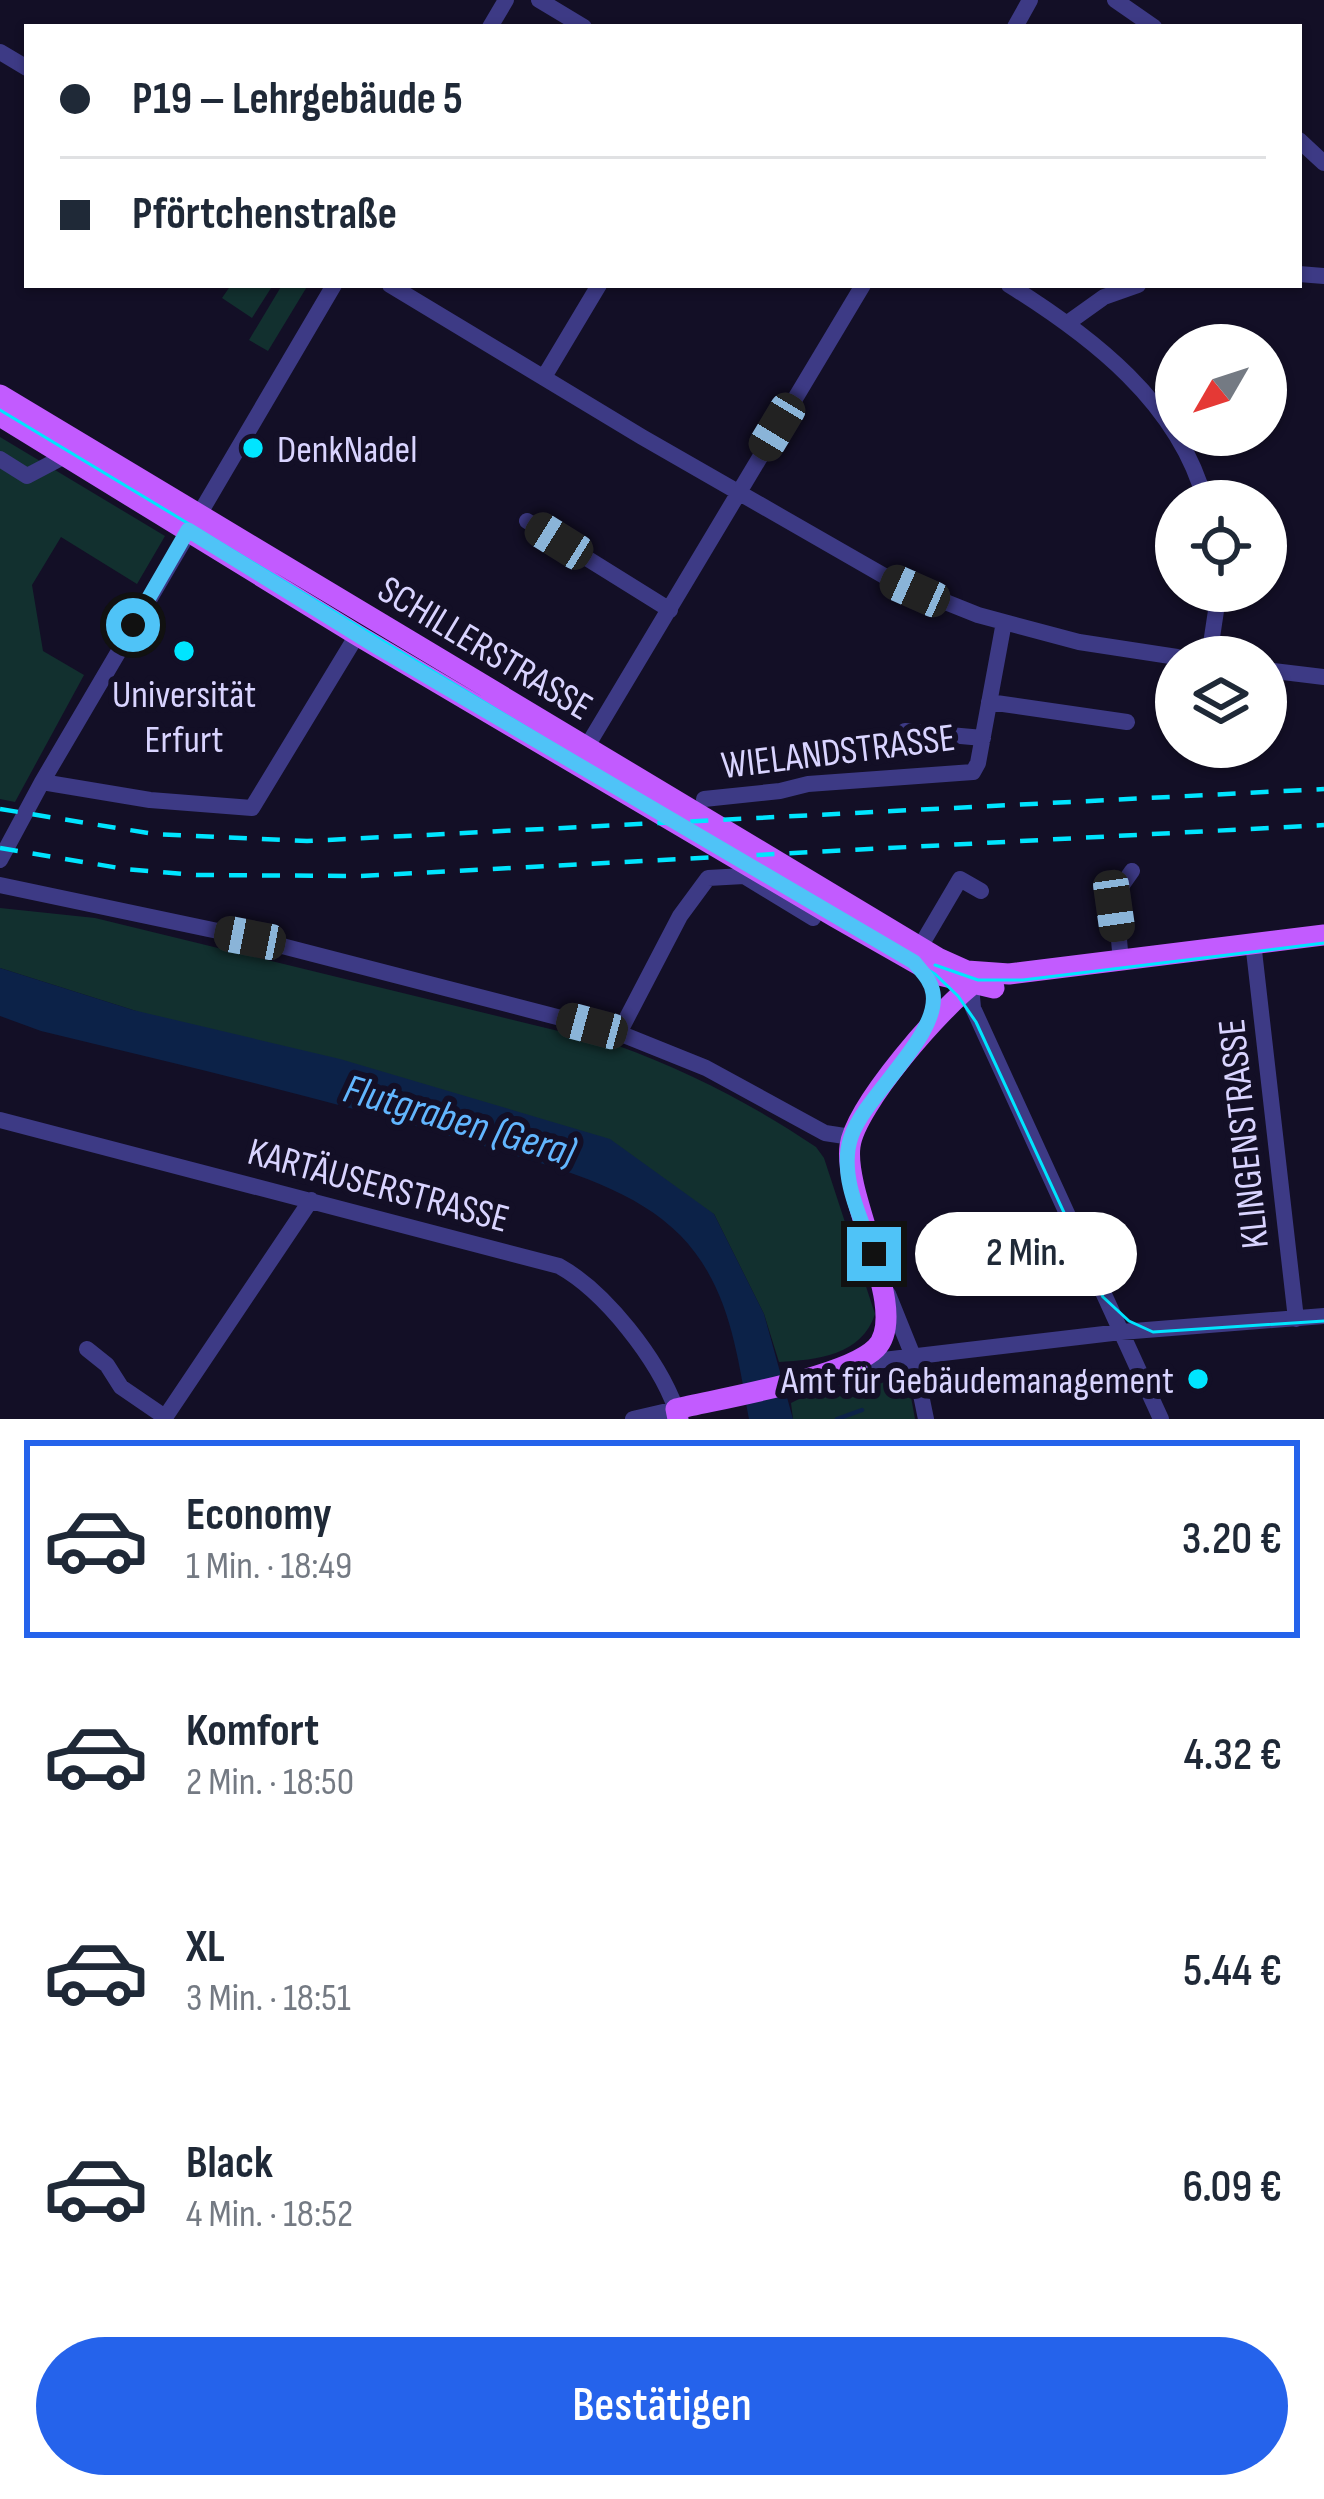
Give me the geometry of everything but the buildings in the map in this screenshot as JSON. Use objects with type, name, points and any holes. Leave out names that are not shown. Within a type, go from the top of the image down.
[{"type":"main road","name":"SCHILLERSTRASSE","points":[[0,395],[356,634],[581,756],[819,908],[924,956]]},
{"type":"main road","name":"SCHILLERSTRASSE","points":[[0,416],[65,456],[193,522],[924,956]]},
{"type":"main road","points":[[924,956],[935,974],[971,986],[1121,962],[1254,949],[1324,934]]},
{"type":"main road","points":[[924,956],[994,982]]},
{"type":"main road","points":[[924,956],[934,997],[925,1028]]},
{"type":"main road","points":[[677,1414],[857,1364],[883,1340],[888,1316],[851,1185],[851,1137],[925,1028],[971,986]]},
{"type":"street","points":[[539,0],[579,24]]},
{"type":"street","points":[[1115,0],[1150,24]]},
{"type":"street","points":[[0,860],[332,288]]},
{"type":"street","points":[[395,288],[892,581],[1004,622],[1079,642],[1155,654]]},
{"type":"street","points":[[544,377],[597,288]]},
{"type":"street","points":[[581,756],[861,288]]},
{"type":"street","points":[[1014,288],[1069,322],[1152,402],[1180,441],[1196,480]]},
{"type":"street","points":[[1069,322],[1104,297],[1130,288]]},
{"type":"street","points":[[0,459],[27,476],[65,456]]},
{"type":"street","points":[[527,521],[670,610]]},
{"type":"street","name":"WIELANDSTRASSE","points":[[704,799],[808,784],[973,772],[1004,622]]},
{"type":"street","points":[[42,782],[151,800],[252,808],[356,634]]},
{"type":"street","points":[[1287,673],[1324,677]]},
{"type":"street","points":[[989,702],[1127,722]]},
{"type":"street","points":[[905,731],[982,738]]},
{"type":"street","points":[[1121,962],[1115,895],[1132,871]]},
{"type":"street","name":"SCHILLERSTRASSE","points":[[619,1033],[680,916],[708,878],[743,876],[813,918],[819,908]]},
{"type":"street","points":[[924,956],[960,879],[981,891]]},
{"type":"street","points":[[0,885],[250,938],[619,1033],[706,1068],[825,1133],[851,1137]]},
{"type":"street","name":"KLINGENSTRASSE","points":[[1254,949],[1296,1318]]},
{"type":"street","points":[[971,986],[973,1008],[1161,1419]]},
{"type":"street","name":"KARTÄUSERSTRASSE","points":[[0,1120],[560,1266],[574,1274],[619,1321],[665,1379],[677,1414]]},
{"type":"street","points":[[87,1349],[107,1365],[121,1387],[164,1418],[311,1200]]},
{"type":"street","points":[[875,1259],[913,1355],[926,1419]]},
{"type":"street","points":[[857,1364],[1121,1332],[1324,1316]]},
{"type":"street","points":[[633,1419],[677,1414]]},
{"type":"green space","points":[[229,288],[271,288],[252,318],[222,298]]},
{"type":"green space","points":[[280,288],[306,288],[268,351],[249,340]]},
{"type":"green space","points":[[0,437],[165,536],[137,584],[61,537],[32,585],[43,651],[84,675],[15,802],[0,799]]},
{"type":"green space","points":[[0,908],[95,918],[616,1045],[694,1077],[792,1131],[824,1158],[875,1314],[869,1328],[836,1353],[779,1362],[764,1314],[714,1214],[133,1010],[0,968]]},
{"type":"green space","points":[[901,1370],[907,1375],[915,1419],[793,1419],[791,1403],[815,1391]]},
{"type":"water","name":"Flutgraben (Gera)","points":[[0,968],[133,1010],[340,1059],[610,1139],[714,1214],[764,1314],[793,1419],[749,1419],[728,1321],[710,1275],[680,1235],[636,1202],[555,1168],[420,1127],[41,1031],[0,1016]]},
{"type":"waterway","points":[[837,1419],[862,1410]]},
{"type":"tram line","points":[[0,410],[935,974],[976,1022],[1103,1297],[1129,1321],[1153,1332],[1324,1321]]},
{"type":"tram line","points":[[935,965],[978,980],[1023,980],[1324,943]]},
{"type":"railway","points":[[0,809],[154,834],[307,841],[1324,789]]},
{"type":"railway","points":[[0,848],[125,869],[196,875],[361,876],[1324,825]]},
{"type":"place","name":"DenkNadel","points":[[253,448]]},
{"type":"place","name":"Universität Erfurt","points":[[184,651]]},
{"type":"place","name":"Amt für Gebäudemanagement","points":[[1198,1379]]},
{"type":"route","points":[[133,625],[188,530],[379,648],[914,962],[932,987],[934,1003],[925,1028],[861,1119],[849,1150],[853,1197],[874,1254]]}]
